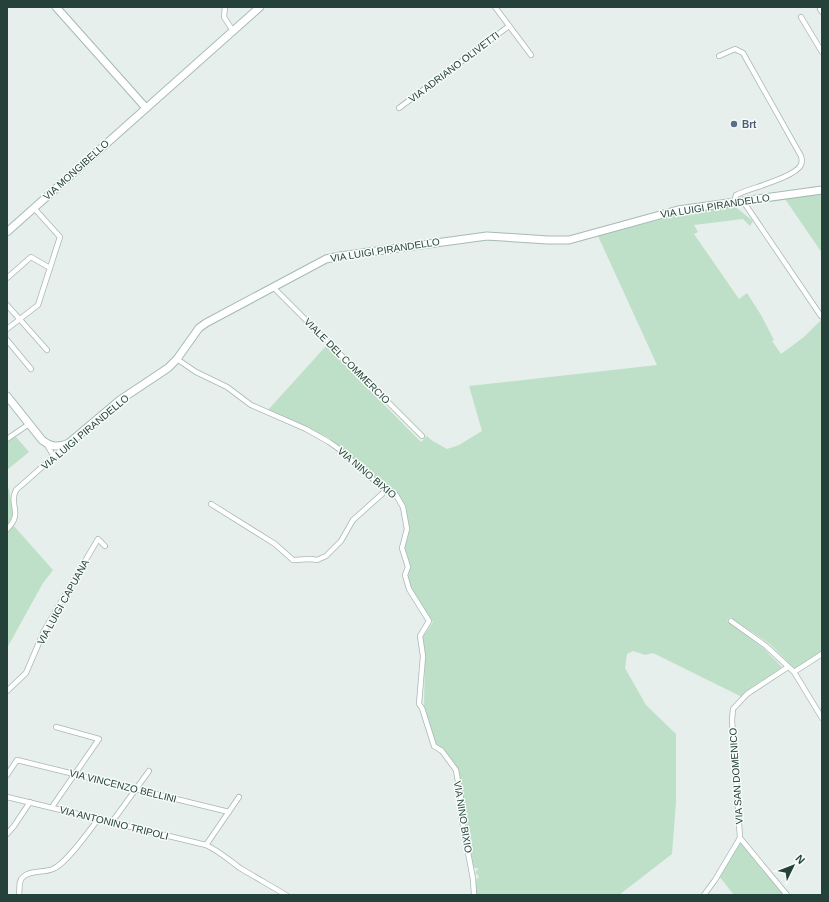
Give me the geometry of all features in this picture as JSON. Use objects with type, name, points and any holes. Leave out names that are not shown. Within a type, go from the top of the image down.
[{"type":"street","points":[[56,7],[146,108]]},
{"type":"street","points":[[225,7],[224,17],[233,31]]},
{"type":"street","name":"VIA MONGIBELLO","points":[[7,232],[260,7]]},
{"type":"street","points":[[495,7],[531,55]]},
{"type":"street","points":[[801,17],[822,52]]},
{"type":"street","name":"VIA ADRIANO OLIVETTI","points":[[399,108],[509,26]]},
{"type":"street","points":[[719,56],[735,48],[743,53],[801,156],[802,161],[797,170],[765,185],[736,195],[734,202]]},
{"type":"street","name":"VIA LUIGI PIRANDELLO","points":[[7,529],[15,518],[16,509],[13,496],[16,490],[68,443],[120,400],[159,374],[177,359],[199,328],[326,259],[487,236],[569,240],[666,213],[822,190]]},
{"type":"street","points":[[744,201],[820,316]]},
{"type":"street","points":[[7,329],[38,304],[60,237],[34,208]]},
{"type":"street","points":[[7,278],[31,257],[50,268]]},
{"type":"street","name":"VIALE DEL COMMERCIO","points":[[273,287],[422,436]]},
{"type":"street","points":[[7,305],[47,350]]},
{"type":"street","points":[[7,340],[31,369]]},
{"type":"street","name":"VIA NINO BIXIO","points":[[177,359],[196,372],[227,387],[255,406],[306,429],[330,442],[361,471],[396,495],[403,507],[407,529],[402,548],[408,567],[405,575],[409,589],[429,621],[420,636],[423,656],[419,704],[422,708],[434,746],[442,751],[456,770],[461,798],[461,815],[473,879],[474,895]]},
{"type":"street","points":[[7,396],[46,443],[54,457]]},
{"type":"street","points":[[7,439],[29,424]]},
{"type":"street","points":[[46,443],[58,447],[68,443]]},
{"type":"street","points":[[212,504],[275,544],[293,560],[317,560],[326,556],[341,541],[353,520],[382,494],[386,488]]},
{"type":"street","name":"VIA LUIGI CAPUANA","points":[[7,691],[26,673],[48,625],[98,539],[105,546]]},
{"type":"street","points":[[731,621],[766,646],[794,672],[822,718]]},
{"type":"street","points":[[794,672],[822,654]]},
{"type":"street","name":"VIA SAN DOMENICO","points":[[787,895],[740,838],[732,720],[733,709],[747,694],[788,667]]},
{"type":"street","points":[[52,807],[99,740],[56,727]]},
{"type":"street","name":"VIA VINCENZO BELLINI","points":[[7,775],[17,760],[229,812]]},
{"type":"street","points":[[112,822],[149,771]]},
{"type":"street","name":"VIA ANTONINO TRIPOLI","points":[[7,797],[99,818],[206,846],[220,853],[225,858],[286,895]]},
{"type":"street","points":[[206,846],[240,797]]},
{"type":"street","points":[[7,834],[30,802]]},
{"type":"street","points":[[19,895],[20,882],[23,877],[56,868],[76,848],[99,818]]},
{"type":"street","points":[[704,895],[715,880],[740,838]]},
{"type":"green space","points":[[822,193],[822,253],[785,199]]},
{"type":"green space","points":[[733,205],[753,221],[750,226],[743,219],[694,225],[698,232],[694,234],[739,299],[747,293],[761,315],[774,340],[772,341],[781,354],[804,337],[822,319],[822,652],[795,669],[770,644],[730,617],[727,621],[763,648],[782,667],[748,690],[742,697],[653,653],[645,655],[633,651],[627,654],[625,668],[646,705],[676,734],[676,802],[672,854],[619,895],[475,895],[475,880],[479,877],[477,874],[475,875],[476,871],[479,869],[473,867],[467,841],[459,776],[452,760],[445,752],[435,745],[424,707],[425,656],[422,638],[433,622],[413,593],[408,578],[409,568],[404,550],[409,530],[405,508],[397,492],[362,470],[346,452],[329,438],[268,410],[326,346],[421,442],[427,436],[447,449],[459,445],[482,431],[469,386],[657,365],[598,236],[685,213]]},
{"type":"green space","points":[[16,437],[29,452],[7,470],[7,441]]},
{"type":"green space","points":[[7,485],[10,493],[12,517],[7,525]]},
{"type":"green space","points":[[13,525],[53,570],[43,583],[7,648],[7,531]]},
{"type":"green space","points":[[738,842],[742,843],[785,895],[734,895],[719,876]]},
{"type":"place","name":"Brt","points":[[734,124]]}]
